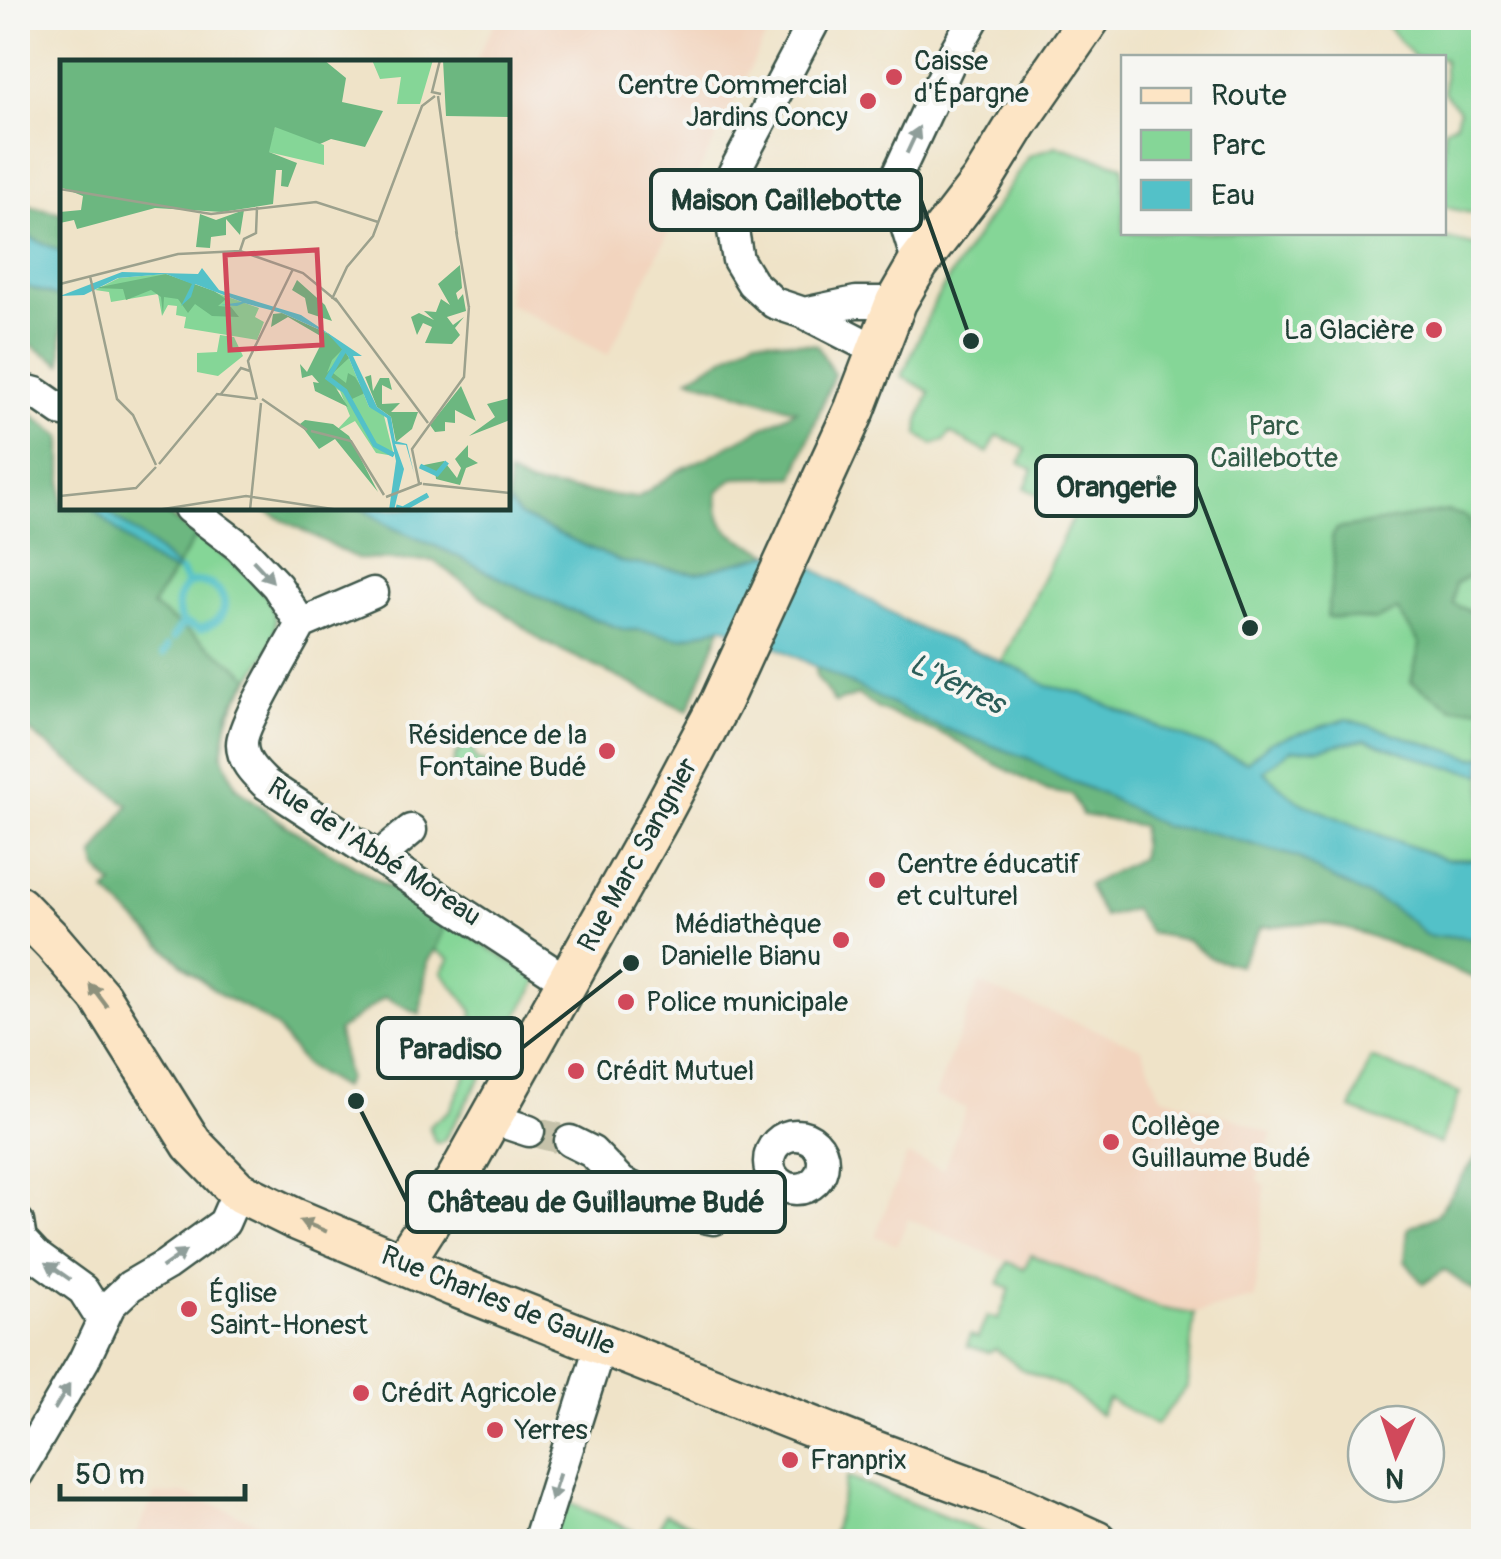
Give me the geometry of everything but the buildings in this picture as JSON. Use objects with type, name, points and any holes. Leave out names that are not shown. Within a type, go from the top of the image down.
[{"type":"street","points":[[816,18],[733,174],[731,219],[738,260],[752,283],[774,302],[876,350],[896,302],[918,264],[981,182],[1090,18]]},
{"type":"street","points":[[918,264],[893,184],[974,18]]},
{"type":"street","points":[[804,313],[856,302],[896,302]]},
{"type":"street","name":"Rue Marc Sangnier","points":[[403,1263],[458,1177],[700,742],[855,409],[876,350]]},
{"type":"street","points":[[18,388],[36,393],[60,410]]},
{"type":"street","points":[[193,510],[239,546],[277,586],[302,624],[373,593]]},
{"type":"street","name":"Rue de l'Abbé Moreau","points":[[302,624],[251,716],[242,743],[248,765],[266,784],[568,982]]},
{"type":"street","points":[[379,857],[411,830]]},
{"type":"street","name":"Rue Charles de Gaulle","points":[[18,906],[100,996],[192,1144],[238,1191],[454,1286],[998,1498],[1096,1542]]},
{"type":"street","points":[[490,1118],[530,1131]]},
{"type":"street","points":[[570,1142],[592,1152],[622,1183],[714,1219],[754,1197],[773,1178]]},
{"type":"street","points":[[18,1473],[84,1360],[110,1305],[130,1286],[166,1266],[224,1224],[238,1191]]},
{"type":"street","points":[[18,1222],[21,1240],[36,1256],[83,1290],[102,1320]]},
{"type":"street","points":[[538,1542],[601,1343]]},
{"type":"shaded area","points":[[497,18],[775,18],[608,355],[510,304],[510,60],[476,60]]},
{"type":"shaded area","name":"Collège Guillaume Budé","points":[[979,984],[1142,1048],[1160,1095],[1272,1134],[1257,1180],[1265,1187],[1255,1298],[1194,1314],[1159,1308],[1032,1255],[1024,1269],[908,1219],[897,1245],[875,1236],[907,1155],[943,1170],[966,1108],[935,1096]]},
{"type":"shaded area","points":[[183,1493],[302,1541],[134,1541],[154,1495]]},
{"type":"green space","points":[[1380,18],[1483,18],[1483,216],[1446,207],[1446,128],[1456,122],[1459,110],[1446,94],[1446,55],[1412,55]]},
{"type":"green space","name":"Parc Caillebotte","points":[[1056,146],[1121,165],[1121,235],[1428,235],[1483,247],[1483,865],[1454,867],[1299,805],[1000,666],[1075,513],[1025,488],[1033,470],[1020,463],[1026,449],[997,435],[988,453],[950,433],[945,441],[933,444],[918,435],[919,420],[930,392],[902,376],[935,301],[1029,156]]},
{"type":"green space","points":[[18,203],[60,213],[60,251],[18,232]]},
{"type":"green space","points":[[18,284],[60,297],[60,363],[18,337]]},
{"type":"green space","points":[[756,338],[817,345],[834,374],[794,477],[735,478],[718,491],[724,526],[738,538],[771,554],[696,573],[621,562],[519,516],[510,505],[510,475],[529,485],[637,498],[679,470],[796,410],[689,378]]},
{"type":"green space","points":[[18,409],[60,436],[60,510],[162,510],[251,577],[270,601],[275,623],[272,643],[235,703],[226,727],[223,756],[239,789],[300,834],[539,980],[444,1140],[435,1142],[429,1126],[450,1110],[464,1079],[470,1059],[473,1011],[442,972],[450,959],[435,950],[427,962],[190,971],[106,892],[113,885],[98,870],[94,855],[129,805],[18,723]]},
{"type":"green space","points":[[18,409],[60,436],[60,510],[162,510],[196,536],[152,606],[250,677],[229,711],[222,755],[236,787],[283,824],[447,922],[427,962],[420,1014],[385,997],[338,1031],[347,1078],[342,1088],[305,1066],[276,1027],[222,996],[190,971],[106,892],[113,885],[98,870],[94,855],[129,805],[18,723]]},
{"type":"green space","points":[[264,510],[364,510],[393,528],[559,606],[625,630],[682,638],[722,626],[688,711],[542,641],[434,561],[358,559]]},
{"type":"green space","points":[[1448,511],[1468,517],[1483,556],[1483,565],[1477,572],[1455,584],[1453,604],[1483,617],[1483,707],[1453,708],[1411,682],[1420,644],[1397,610],[1376,620],[1327,617],[1334,564],[1332,537],[1337,529]]},
{"type":"green space","points":[[816,655],[1483,917],[1483,981],[1370,936],[1331,925],[1261,927],[1239,965],[1211,958],[1187,940],[1150,933],[1133,909],[1104,917],[1088,885],[1141,858],[1142,826],[1082,815],[1072,795],[1048,791],[950,737],[878,709],[858,695],[835,703],[816,676]]},
{"type":"green space","points":[[470,743],[476,760],[485,763],[489,771],[478,779],[453,767],[456,754]]},
{"type":"green space","points":[[1371,1058],[1460,1093],[1440,1144],[1351,1109]]},
{"type":"green space","points":[[1483,1147],[1483,1302],[1477,1293],[1444,1270],[1423,1284],[1405,1261],[1408,1228],[1437,1215]]},
{"type":"green space","points":[[1031,1255],[1159,1308],[1194,1314],[1187,1387],[1156,1425],[1108,1399],[1100,1415],[1064,1387],[1021,1369],[996,1349],[988,1352],[967,1346],[970,1335],[978,1338],[987,1316],[998,1320],[1010,1289],[998,1284],[1008,1262],[1024,1269]]},
{"type":"green space","points":[[847,1477],[1003,1541],[831,1541]]},
{"type":"green space","points":[[563,1500],[654,1540],[665,1514],[696,1527],[689,1541],[556,1542],[549,1538]]},
{"type":"water","points":[[18,232],[60,251],[60,297],[18,284]]},
{"type":"water","name":"L'Yerres","points":[[510,505],[519,516],[621,562],[696,573],[771,554],[785,555],[920,629],[1029,674],[1047,686],[1080,693],[1247,762],[1270,742],[1347,719],[1473,758],[1483,757],[1483,774],[1447,767],[1365,739],[1291,750],[1263,771],[1296,800],[1354,825],[1444,859],[1483,860],[1483,941],[1458,936],[1431,937],[1391,907],[1297,857],[1208,832],[1163,826],[1030,759],[932,724],[772,645],[722,626],[682,638],[625,630],[559,606],[393,528],[364,510],[510,510]]},
{"type":"water","points":[[95,510],[106,510],[181,572],[157,564]]},
{"type":"waterway","points":[[173,638],[183,623],[178,603],[187,584],[181,572]]},
{"type":"waterway","points":[[183,623],[200,629],[214,623],[224,606],[223,597],[209,584],[187,584]]},
{"type":"waterway","points":[[163,654],[167,647]]},
{"type":"tunnel","points":[[529,1131],[570,1141]]},
{"type":"place","name":"Caisse d'Épargne","points":[[894,77]]},
{"type":"place","name":"Centre Commercial Jardins Concy","points":[[868,101]]},
{"type":"place","name":"La Glacière","points":[[1434,330]]},
{"type":"place","name":"Maison Caillebotte","points":[[971,341]]},
{"type":"place","name":"Orangerie","points":[[1250,628]]},
{"type":"place","name":"Résidence de la Fontaine Budé","points":[[607,751]]},
{"type":"place","name":"Centre éducatif et culturel","points":[[877,880]]},
{"type":"place","name":"Médiathèque Danielle Bianu","points":[[841,940]]},
{"type":"place","name":"Paradiso","points":[[631,963]]},
{"type":"place","name":"Police municipale","points":[[626,1002]]},
{"type":"place","name":"Crédit Mutuel","points":[[576,1071]]},
{"type":"place","name":"Château de Guillaume Budé","points":[[356,1101]]},
{"type":"place","name":"Collège Guillaume Budé","points":[[1111,1142]]},
{"type":"place","name":"Église Saint-Honest","points":[[189,1309]]},
{"type":"place","name":"Crédit Agricole","points":[[361,1393]]},
{"type":"place","name":"Yerres","points":[[495,1430]]},
{"type":"place","name":"Franprix","points":[[790,1460]]}]
